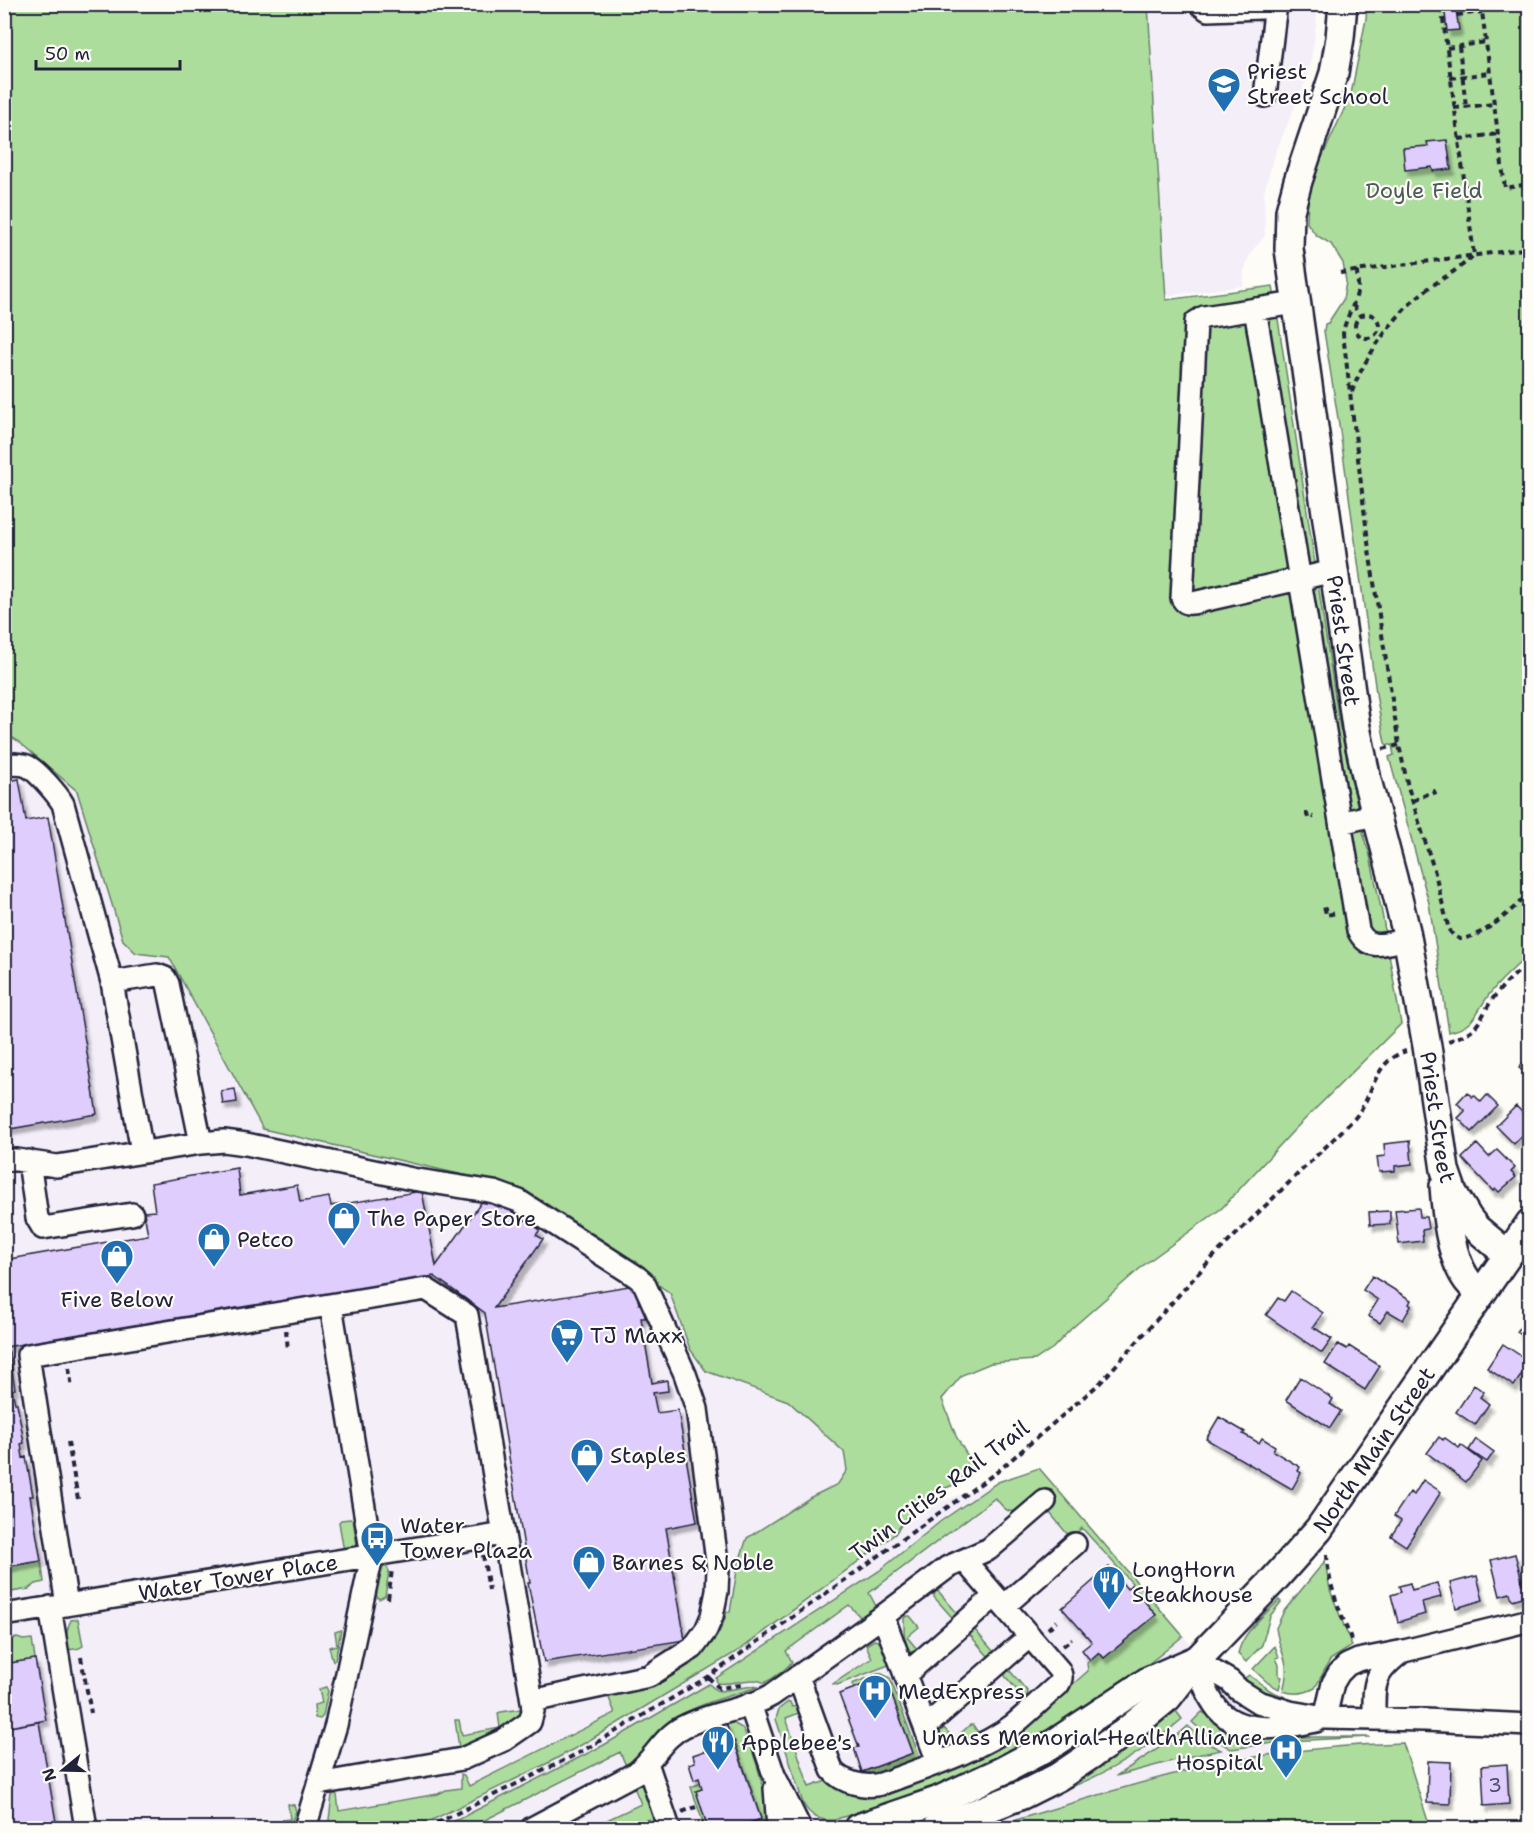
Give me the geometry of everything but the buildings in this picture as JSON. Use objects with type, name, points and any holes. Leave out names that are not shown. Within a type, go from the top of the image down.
[{"type":"main road","name":"Priest Street","points":[[1343,4],[1334,73],[1290,211],[1289,249],[1296,303],[1347,663],[1372,748],[1377,814],[1407,939],[1427,1046],[1445,1170],[1453,1193],[1468,1218],[1476,1228],[1508,1255]]},
{"type":"main road","points":[[1445,1170],[1446,1205],[1455,1254],[1464,1276],[1481,1294]]},
{"type":"main road","name":"North Main Street","points":[[949,1826],[1058,1777],[1108,1745],[1168,1697],[1196,1660],[1319,1529],[1530,1223]]},
{"type":"main road","name":"North Main Street","points":[[858,1828],[937,1801],[1004,1770],[1053,1744],[1148,1681],[1196,1660]]},
{"type":"street","points":[[1200,4],[1208,10],[1262,8],[1268,4]]},
{"type":"street","points":[[1265,96],[1276,4]]},
{"type":"street","points":[[1296,303],[1204,317],[1196,322],[1182,598],[1188,604],[1334,571]]},
{"type":"street","points":[[1255,309],[1358,930],[1365,942],[1371,945],[1407,939]]},
{"type":"street","points":[[1315,668],[1347,663]]},
{"type":"street","points":[[1329,754],[1372,748]]},
{"type":"street","points":[[4,765],[29,766],[63,804],[112,982],[142,1152]]},
{"type":"street","points":[[1341,823],[1377,814]]},
{"type":"street","points":[[112,982],[157,975],[165,978],[201,1143]]},
{"type":"street","points":[[4,1160],[29,1161],[57,1166],[201,1143],[224,1141],[246,1144],[412,1179],[494,1192],[519,1201],[638,1277],[648,1289],[685,1374],[697,1409],[718,1569],[712,1616],[706,1630],[693,1648],[649,1676],[532,1701]]},
{"type":"street","points":[[29,1161],[37,1218],[43,1228],[132,1214]]},
{"type":"street","points":[[86,1828],[28,1355],[426,1289],[467,1314],[533,1711],[530,1722],[504,1740],[462,1760],[318,1784]]},
{"type":"street","points":[[330,1305],[372,1556],[504,1534]]},
{"type":"street","points":[[535,1828],[630,1777],[647,1763],[668,1738],[685,1726],[769,1696],[948,1567],[989,1549],[1045,1501]]},
{"type":"street","points":[[905,1675],[1075,1544]]},
{"type":"street","name":"Water Tower Place","points":[[4,1615],[372,1556],[336,1725],[304,1828]]},
{"type":"street","points":[[798,1676],[832,1770],[839,1778],[863,1785],[874,1786],[938,1762],[978,1745],[1005,1730],[1062,1680],[1059,1670],[964,1560]]},
{"type":"street","points":[[883,1616],[938,1762]]},
{"type":"street","points":[[1325,1718],[1333,1683],[1347,1665],[1358,1660],[1530,1620]]},
{"type":"street","points":[[925,1728],[1030,1636]]},
{"type":"street","points":[[1374,1719],[1376,1680],[1384,1667],[1404,1651]]},
{"type":"street","points":[[1196,1660],[1214,1705],[1232,1720],[1244,1725],[1276,1727],[1325,1718]]},
{"type":"street","points":[[1196,1660],[1258,1702],[1290,1712],[1325,1718],[1530,1725]]},
{"type":"street","points":[[750,1704],[774,1775],[800,1828]]},
{"type":"street","points":[[647,1763],[669,1828]]},
{"type":"street","points":[[774,1775],[778,1828]]},
{"type":"path","points":[[1441,4],[1474,255]]},
{"type":"path","points":[[1481,4],[1505,188],[1530,184]]},
{"type":"path","points":[[1457,15],[1482,12]]},
{"type":"path","points":[[1447,48],[1486,42]]},
{"type":"path","points":[[1459,46],[1466,107]]},
{"type":"path","points":[[1450,78],[1491,73]]},
{"type":"path","points":[[1454,108],[1494,104]]},
{"type":"path","points":[[1459,139],[1498,134]]},
{"type":"path","points":[[1340,273],[1530,248]]},
{"type":"path","points":[[1351,394],[1364,364],[1409,305],[1474,255]]},
{"type":"path","points":[[1357,271],[1358,286],[1353,305],[1345,321],[1343,334],[1369,550],[1399,745],[1449,930],[1460,939],[1466,938],[1506,915],[1530,892]]},
{"type":"path","points":[[1353,305],[1361,317]]},
{"type":"path","points":[[1367,315],[1374,317],[1378,323],[1377,333],[1373,337],[1365,338],[1358,334],[1356,323],[1361,317],[1367,315]]},
{"type":"path","points":[[1377,333],[1383,337]]},
{"type":"path","points":[[1372,748],[1399,745]]},
{"type":"path","points":[[1413,801],[1434,791],[1436,796]]},
{"type":"path","points":[[1305,814],[1308,818],[1314,817]]},
{"type":"path","points":[[1323,910],[1325,909],[1326,915],[1331,914]]},
{"type":"path","points":[[1444,1041],[1471,1031],[1481,1021],[1498,991],[1530,962]]},
{"type":"path","name":"Twin Cities Rail Trail","points":[[427,1828],[579,1753],[708,1677],[997,1472],[1100,1383],[1211,1259],[1354,1119],[1366,1103],[1383,1065],[1397,1054],[1409,1050]]},
{"type":"path","points":[[285,1326],[288,1350]]},
{"type":"path","points":[[68,1362],[72,1388]]},
{"type":"path","points":[[68,1442],[78,1499]]},
{"type":"path","points":[[480,1538],[489,1590]]},
{"type":"path","points":[[1327,1552],[1328,1572],[1334,1595],[1356,1650]]},
{"type":"path","points":[[388,1599],[392,1568]]},
{"type":"path","points":[[81,1657],[91,1713]]},
{"type":"shaded area","name":"Priest Street School","points":[[1148,5],[1318,5],[1308,75],[1276,151],[1264,192],[1265,236],[1248,259],[1243,286],[1166,296]]},
{"type":"shaded area","name":"Water Tower Plaza","points":[[4,739],[18,741],[79,793],[263,1129],[516,1187],[670,1293],[910,1512],[1039,1468],[1283,1752],[1355,1744],[1403,1743],[1428,1821],[1428,1828],[5,1828]]},
{"type":"green space","points":[[4,5],[1148,5],[1166,300],[1273,286],[1339,723],[1382,913],[1401,1024],[1295,1129],[1222,1208],[1145,1264],[1071,1329],[1053,1348],[1035,1360],[991,1363],[962,1375],[942,1399],[956,1436],[975,1469],[953,1485],[929,1495],[910,1512],[895,1534],[741,1649],[583,1744],[416,1828],[328,1828],[332,1795],[337,1795],[339,1811],[461,1788],[461,1774],[464,1775],[469,1786],[615,1713],[610,1696],[655,1685],[683,1669],[707,1650],[719,1633],[727,1612],[730,1612],[738,1565],[747,1538],[811,1497],[838,1484],[847,1470],[844,1452],[788,1401],[706,1371],[690,1349],[670,1293],[516,1187],[263,1129],[169,957],[136,953],[123,940],[77,791],[18,741],[5,733]]},
{"type":"green space","name":"Doyle Field","points":[[1367,5],[1529,5],[1529,954],[1496,986],[1470,1022],[1458,1030],[1449,1032],[1429,903],[1389,757],[1394,755],[1392,745],[1385,743],[1377,700],[1324,331],[1325,324],[1343,300],[1346,282],[1343,263],[1331,244],[1316,235],[1307,223],[1308,195],[1320,162],[1351,94]]},
{"type":"green space","points":[[1039,1468],[1183,1636],[1102,1698],[1045,1734],[986,1765],[925,1789],[834,1820],[816,1817],[803,1803],[776,1719],[779,1709],[788,1702],[792,1707],[798,1706],[799,1713],[786,1718],[809,1787],[829,1780],[885,1791],[997,1749],[1088,1671],[1087,1663],[1099,1652],[1104,1658],[1156,1615],[1131,1585],[1132,1583],[1082,1528],[1075,1534],[1068,1535],[1050,1513],[1050,1510],[1057,1504],[1043,1490],[1015,1511],[1005,1509],[995,1498],[869,1593],[877,1608],[862,1619],[849,1605],[786,1651],[792,1662],[783,1671],[764,1683],[748,1680],[717,1683],[716,1678],[879,1571],[941,1521],[998,1482]]},
{"type":"green space","points":[[353,1520],[357,1545],[355,1548],[345,1549],[339,1522]]},
{"type":"green space","points":[[41,1561],[44,1582],[29,1589],[5,1593],[5,1567]]},
{"type":"green space","points":[[1325,1561],[1330,1590],[1352,1646],[1330,1660],[1315,1688],[1299,1693],[1283,1691],[1286,1664],[1276,1628],[1284,1611]]},
{"type":"green space","points":[[383,1567],[387,1567],[389,1571],[385,1596],[379,1599],[375,1594]]},
{"type":"green space","points":[[935,1591],[939,1592],[957,1613],[956,1617],[951,1616],[934,1597]]},
{"type":"green space","points":[[1279,1600],[1281,1602],[1270,1616],[1262,1645],[1246,1662],[1238,1654],[1240,1646],[1254,1625]]},
{"type":"green space","points":[[910,1616],[919,1627],[907,1637],[918,1651],[913,1654],[907,1647],[905,1638],[904,1618]]},
{"type":"green space","points":[[78,1619],[83,1646],[67,1649],[68,1627],[71,1620]]},
{"type":"green space","points":[[341,1630],[333,1661],[329,1647],[337,1645],[335,1632]]},
{"type":"green space","points":[[971,1630],[975,1630],[993,1651],[992,1656],[987,1655],[970,1635]]},
{"type":"green space","points":[[32,1639],[35,1659],[5,1664],[5,1640]]},
{"type":"green space","points":[[874,1640],[884,1646],[891,1664],[837,1685],[833,1684],[872,1658],[866,1645]]},
{"type":"green space","points":[[1275,1646],[1279,1657],[1276,1658],[1279,1665],[1279,1676],[1282,1677],[1279,1689],[1268,1683],[1253,1669]]},
{"type":"green space","points":[[1006,1671],[1010,1671],[1028,1692],[1027,1696],[1022,1696],[1005,1676]]},
{"type":"green space","points":[[880,1673],[890,1678],[919,1756],[917,1759],[876,1775],[862,1772],[913,1753],[885,1677],[854,1688],[852,1684]]},
{"type":"green space","points":[[1249,1675],[1285,1698],[1263,1696],[1241,1681]]},
{"type":"green space","points":[[709,1684],[720,1691],[757,1687],[705,1704],[676,1718],[627,1768],[620,1752],[469,1828],[441,1828],[604,1745]]},
{"type":"green space","points":[[326,1687],[328,1691],[323,1716],[320,1719],[315,1718],[314,1705],[322,1703],[319,1689]]},
{"type":"green space","points":[[1152,1692],[1122,1721],[1024,1781],[949,1809]]},
{"type":"green space","points":[[521,1709],[524,1711],[523,1717],[463,1749],[459,1748],[455,1720],[459,1720],[462,1735],[500,1728],[498,1713]]},
{"type":"green space","points":[[1176,1711],[1182,1719],[1148,1746],[1092,1778],[1031,1801],[1103,1762]]},
{"type":"green space","points":[[1202,1712],[1218,1720],[1270,1737],[1370,1737],[1287,1741],[1231,1749],[1204,1733],[1192,1722]]},
{"type":"green space","points":[[731,1722],[742,1728],[752,1750],[764,1791],[766,1828],[735,1828],[761,1819],[735,1741],[732,1741],[726,1723]]},
{"type":"green space","points":[[973,1725],[979,1734],[948,1746],[944,1744],[940,1732],[944,1728],[954,1739]]},
{"type":"green space","points":[[1188,1726],[1207,1743],[1221,1750],[1116,1776],[1173,1739]]},
{"type":"green space","name":"Umass Memorial-HealthAlliance Hospital","points":[[1403,1743],[1428,1821],[1428,1828],[989,1828],[1137,1784],[1213,1765],[1294,1751]]},
{"type":"green space","points":[[643,1781],[659,1828],[652,1828],[649,1819],[623,1828],[590,1828],[641,1804],[633,1785]]},
{"type":"green space","points":[[701,1783],[702,1789],[696,1791],[708,1828],[705,1828],[691,1787]]},
{"type":"green space","points":[[288,1804],[294,1805],[296,1811],[289,1828],[283,1828],[282,1820],[290,1819]]},
{"type":"place","name":"Priest Street School","points":[[1224,113]]},
{"type":"place","name":"The Paper Store","points":[[344,1247]]},
{"type":"place","name":"Petco","points":[[214,1268]]},
{"type":"place","name":"Five Below","points":[[117,1285]]},
{"type":"place","name":"TJ Maxx","points":[[567,1364]]},
{"type":"place","name":"Staples","points":[[587,1484]]},
{"type":"place","name":"Water Tower Plaza","points":[[377,1567]]},
{"type":"place","name":"Barnes & Noble","points":[[589,1591]]},
{"type":"place","name":"LongHorn Steakhouse","points":[[1109,1611]]},
{"type":"place","name":"MedExpress","points":[[875,1720]]},
{"type":"place","name":"Applebee's","points":[[718,1771]]},
{"type":"place","name":"Umass Memorial-HealthAlliance Hospital","points":[[1286,1779]]}]
